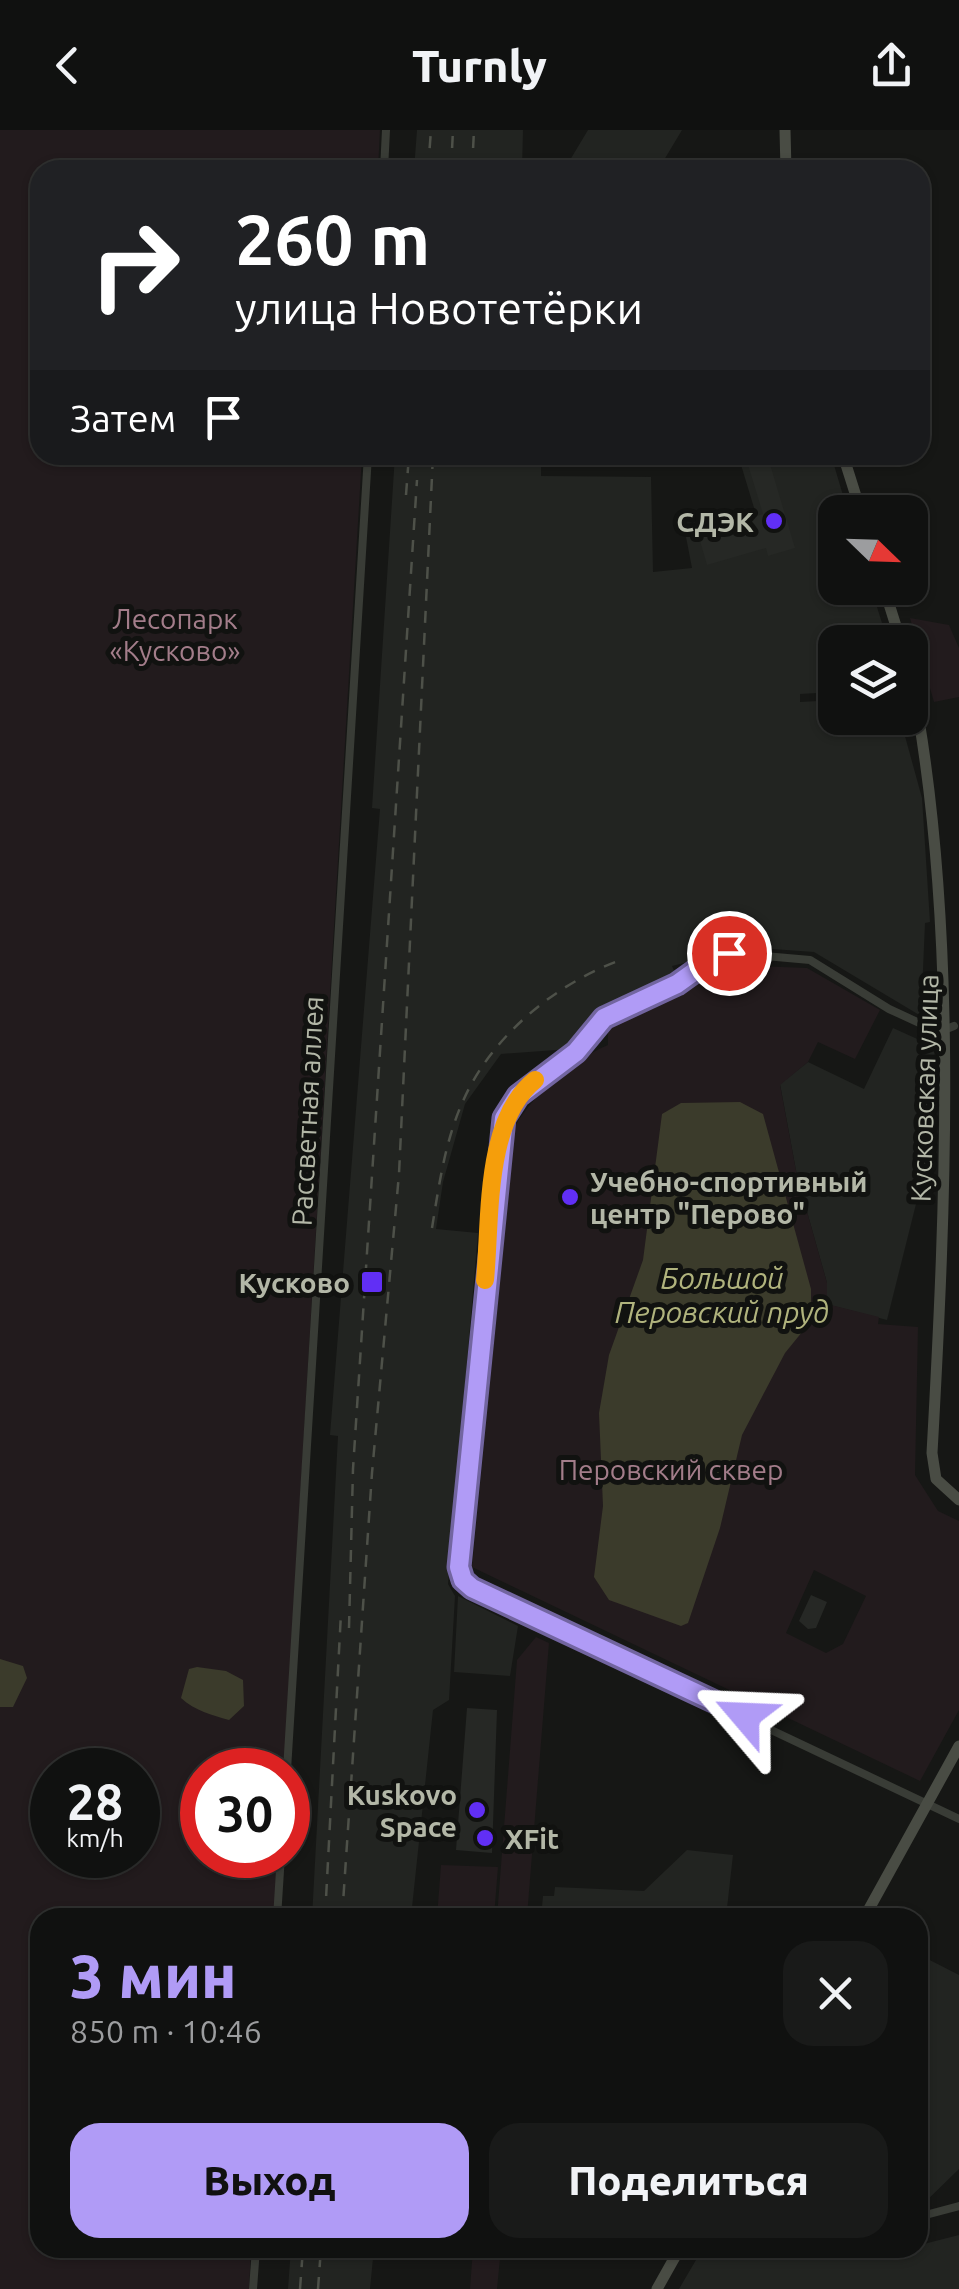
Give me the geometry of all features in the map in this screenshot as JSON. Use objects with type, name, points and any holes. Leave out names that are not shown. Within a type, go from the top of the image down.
[{"type":"street","points":[[384,160],[386,130]]},
{"type":"street","points":[[785,130],[786,160]]},
{"type":"street","name":"Рассветная аллея","points":[[288,1748],[367,465]]},
{"type":"street","points":[[846,465],[856,495]]},
{"type":"street","name":"Кусковская улица","points":[[927,735],[940,786],[948,842],[956,1026],[932,1453],[936,1479],[959,1500]]},
{"type":"street","points":[[956,1026],[940,1038],[810,960],[729,953],[716,956],[677,984],[604,1018],[576,1052],[518,1096],[500,1132],[459,1567],[463,1580],[472,1588],[959,1819]]},
{"type":"street","points":[[870,1908],[959,1746]]},
{"type":"street","points":[[279,1908],[281,1878]]},
{"type":"street","points":[[928,2214],[959,2206]]},
{"type":"street","points":[[254,2289],[256,2258]]},
{"type":"street","points":[[657,2289],[674,2258]]},
{"type":"shaded area","points":[[417,130],[523,130],[522,160],[415,160]]},
{"type":"shaded area","points":[[588,130],[682,130],[664,160],[570,160]]},
{"type":"shaded area","points":[[394,465],[541,465],[541,476],[651,477],[653,572],[692,568],[686,537],[755,511],[741,465],[834,465],[843,495],[818,495],[818,605],[876,605],[883,625],[818,625],[818,693],[800,694],[800,702],[818,701],[818,735],[905,735],[922,798],[930,922],[925,923],[921,1016],[814,952],[700,944],[690,946],[692,961],[672,966],[678,980],[587,1019],[570,1049],[501,1054],[465,1104],[443,1182],[436,1229],[478,1233],[448,1584],[455,1596],[449,1700],[433,1710],[412,1908],[313,1908],[338,1436],[330,1435],[380,809],[372,808]]},
{"type":"shaded area","points":[[893,1028],[935,1047],[927,1160],[887,1320],[826,1304],[827,1283],[797,1176],[780,1084],[808,1062],[864,1089]]},
{"type":"shaded area","points":[[458,1596],[518,1626],[510,1676],[454,1672]]},
{"type":"shaded area","points":[[687,1850],[733,1855],[727,1908],[542,1908],[543,1896],[554,1896],[555,1887],[644,1891]]},
{"type":"shaded area","points":[[928,1959],[959,1975],[959,2169],[928,2199]]},
{"type":"shaded area","points":[[959,2235],[959,2289],[679,2289],[697,2258],[928,2258],[928,2243]]},
{"type":"shaded area","points":[[290,2258],[373,2258],[370,2289],[288,2289]]},
{"type":"green space","name":"Лесопарк «Кусково»","points":[[0,130],[380,130],[378,160],[30,160],[30,465],[361,465],[285,1748],[180,1748],[180,1878],[278,1878],[276,1908],[30,1908],[30,2258],[251,2258],[249,2289],[0,2289]]},
{"type":"green space","points":[[910,618],[949,625],[959,648],[959,697],[934,702],[928,681],[928,625],[912,625]]},
{"type":"green space","name":"Перовский сквер","points":[[726,965],[807,968],[880,1010],[855,1059],[818,1042],[808,1062],[780,1085],[797,1176],[827,1283],[827,1304],[879,1317],[878,1324],[918,1327],[915,1475],[938,1511],[959,1521],[959,1710],[920,1781],[472,1567],[515,1126],[556,1079],[581,1059],[608,1045],[608,1030]],"holes":[[[814,1570],[866,1596],[843,1644],[826,1653],[786,1633]]]},
{"type":"green space","points":[[536,1637],[549,1643],[528,1908],[498,1908],[517,1660]]},
{"type":"green space","points":[[441,1865],[498,1867],[495,1908],[438,1908]]},
{"type":"green space","points":[[472,2258],[500,2258],[497,2289],[470,2289]]},
{"type":"water","name":"Большой Перовский пруд","points":[[740,1102],[763,1114],[811,1289],[811,1321],[785,1353],[742,1435],[720,1528],[688,1623],[681,1626],[609,1600],[594,1577],[603,1506],[599,1413],[609,1355],[643,1260],[662,1114],[681,1103]]},
{"type":"water","points":[[0,1659],[23,1666],[27,1678],[13,1707],[0,1707]]},
{"type":"water","points":[[189,1669],[226,1671],[243,1680],[244,1706],[229,1720],[181,1698]]},
{"type":"building","points":[[748,465],[770,465],[795,548],[768,556],[766,548],[707,565],[698,534],[763,514]]},
{"type":"building","points":[[811,1595],[827,1602],[816,1628],[808,1629],[799,1621]]},
{"type":"building","name":"Kuskovo Space","points":[[467,1708],[497,1710],[492,1853],[456,1850]]},
{"type":"railway","points":[[429,160],[431,130]]},
{"type":"railway","points":[[452,160],[453,130]]},
{"type":"railway","points":[[472,160],[474,130]]},
{"type":"railway","points":[[406,495],[408,465]]},
{"type":"railway","points":[[343,1908],[372,1473],[399,1174],[433,465]]},
{"type":"railway","points":[[349,1628],[353,1469],[417,480]]},
{"type":"railway","points":[[432,1228],[452,1132],[463,1101],[490,1056],[507,1035],[548,999],[618,961]]},
{"type":"railway","points":[[326,1908],[341,1613]]},
{"type":"railway","points":[[300,2289],[302,2258]]},
{"type":"railway","points":[[318,2289],[320,2258]]},
{"type":"slow traffic","points":[[485,1280],[500,1132],[509,1106],[535,1080]]},
{"type":"place","name":"СДЭК","points":[[774,521]]},
{"type":"place","name":"Учебно-спортивный центр \"Перово\"","points":[[570,1197]]},
{"type":"place","name":"Кусково","points":[[372,1282]]},
{"type":"place","name":"Kuskovo Space","points":[[477,1810]]},
{"type":"place","name":"XFit","points":[[485,1838]]},
{"type":"route","points":[[729,953],[704,963],[677,984],[604,1018],[576,1052],[530,1083],[509,1106],[500,1132],[490,1221],[459,1567],[463,1580],[472,1588],[745,1716]]}]
